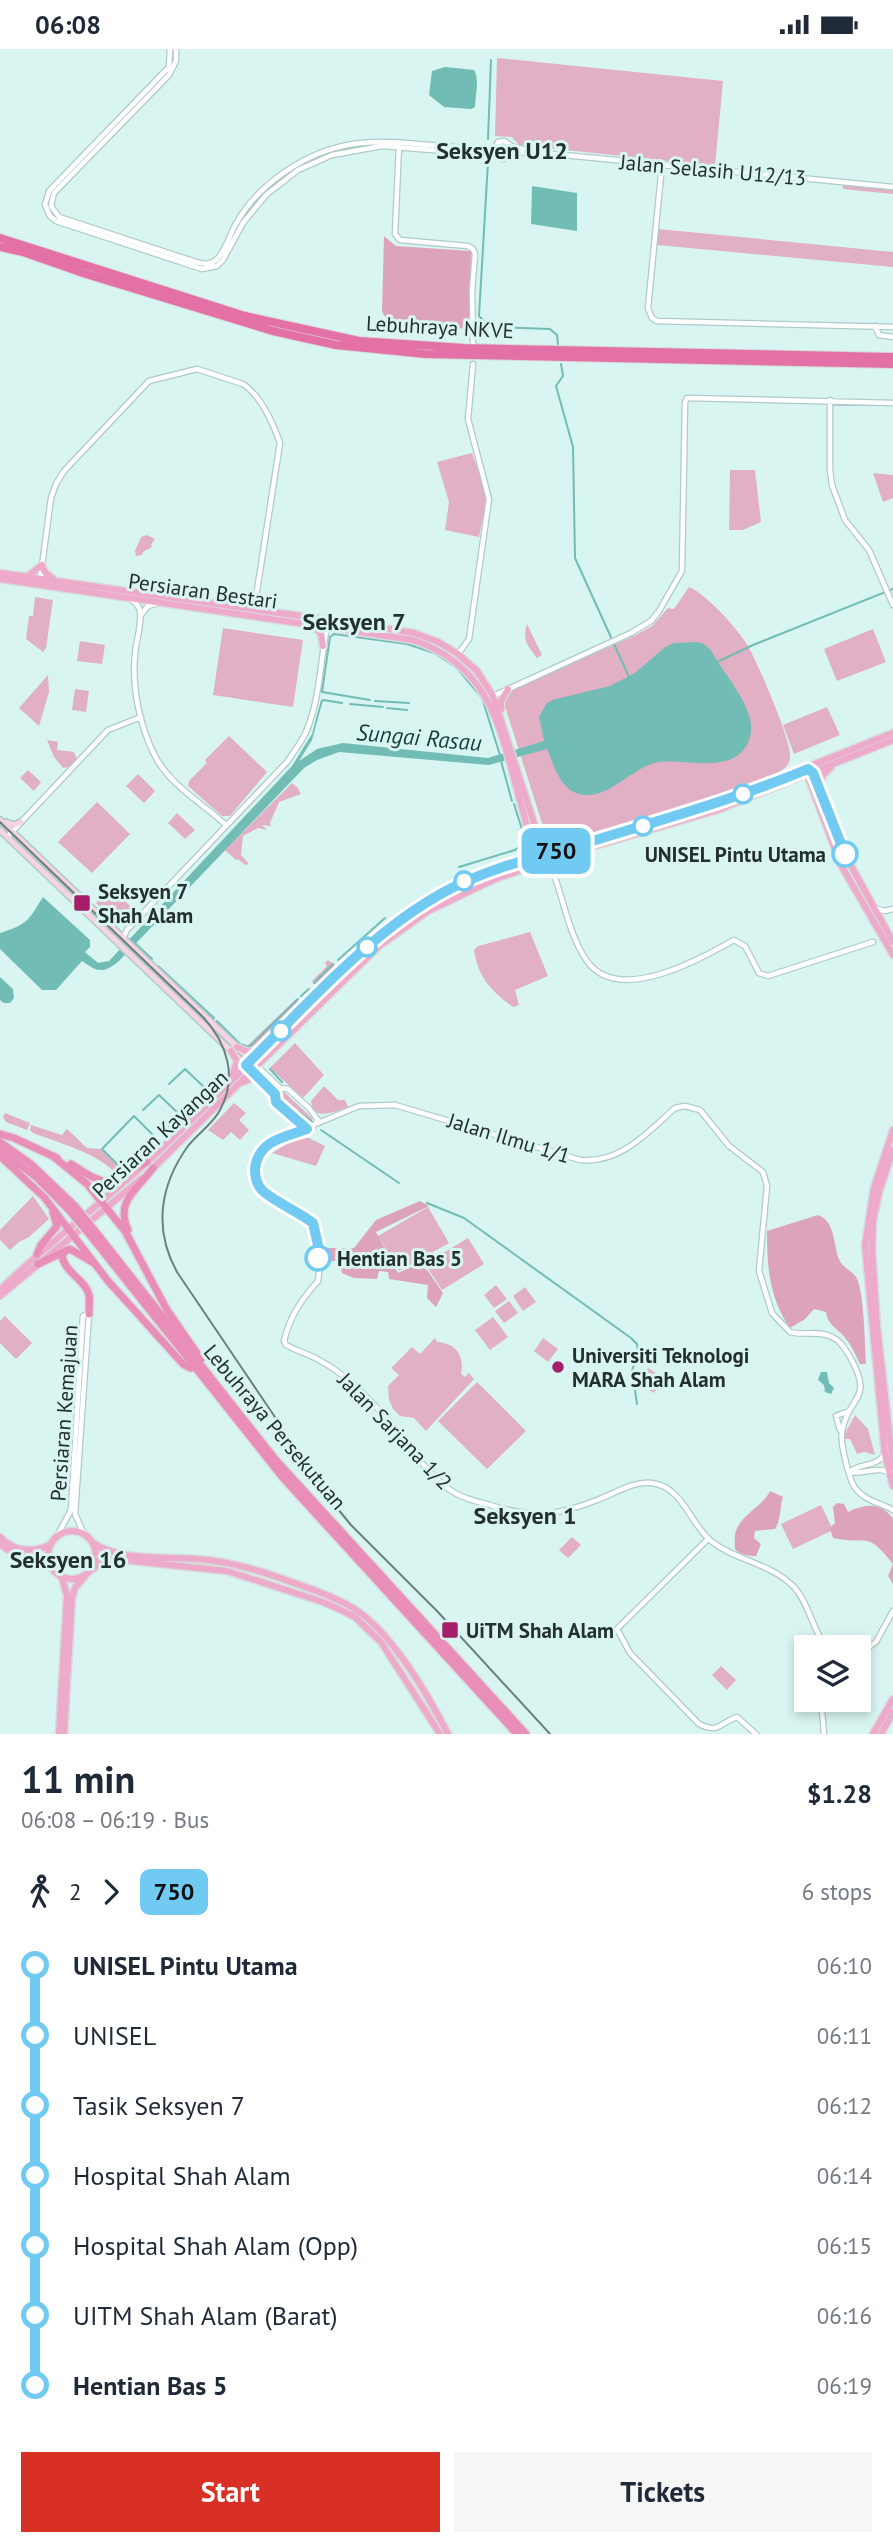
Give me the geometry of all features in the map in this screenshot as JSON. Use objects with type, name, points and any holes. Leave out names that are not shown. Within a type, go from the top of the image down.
[{"type":"highway","name":"Lebuhraya NKVE","points":[[0,238],[245,316],[359,341],[464,348],[893,357]]},
{"type":"highway","name":"Lebuhraya NKVE","points":[[0,247],[23,251],[235,321],[325,343],[365,349],[426,354],[893,364]]},
{"type":"highway","points":[[0,1134],[13,1137],[107,1183],[147,1161]]},
{"type":"highway","name":"Lebuhraya Persekutuan","points":[[0,1142],[46,1177],[289,1474],[526,1734]]},
{"type":"highway","name":"Lebuhraya Persekutuan","points":[[0,1150],[72,1209]]},
{"type":"highway","points":[[0,1156],[44,1197],[95,1265],[183,1364],[195,1370]]},
{"type":"highway","points":[[54,1157],[77,1174],[137,1250]]},
{"type":"highway","points":[[153,1168],[123,1209],[123,1220],[151,1283],[167,1310],[236,1408]]},
{"type":"highway","points":[[37,1254],[57,1226],[44,1197]]},
{"type":"highway","name":"Lebuhraya Persekutuan","points":[[97,1238],[195,1370],[284,1479],[517,1734]]},
{"type":"highway","points":[[38,1264],[65,1251],[74,1250],[95,1265]]},
{"type":"highway","points":[[65,1251],[63,1262],[89,1296],[89,1314]]},
{"type":"main road","points":[[26,577],[42,565],[44,571],[56,581]]},
{"type":"main road","name":"Persiaran Bestari","points":[[0,573],[40,582],[56,581],[414,633],[438,642],[458,654],[481,677],[494,695]]},
{"type":"main road","name":"Persiaran Bestari","points":[[0,579],[40,582],[131,599],[413,640],[436,648],[455,660],[484,691],[502,728],[541,848],[540,855]]},
{"type":"main road","points":[[286,614],[322,622],[327,627]]},
{"type":"main road","points":[[307,624],[321,633],[323,646]]},
{"type":"main road","points":[[323,646],[333,632],[345,630]]},
{"type":"main road","points":[[481,677],[496,690],[508,689]]},
{"type":"main road","points":[[502,728],[501,701],[508,689]]},
{"type":"main road","points":[[494,695],[493,704],[502,728]]},
{"type":"main road","name":"Persiaran Kayangan","points":[[252,1066],[264,1059],[379,946],[419,917],[460,894],[562,854],[709,806],[893,733]]},
{"type":"main road","name":"Persiaran Kayangan","points":[[0,1290],[37,1254],[153,1168],[252,1066],[263,1048],[343,970],[398,922],[454,886],[540,855],[581,850],[710,813],[893,740]]},
{"type":"main road","points":[[770,783],[809,772],[842,753]]},
{"type":"main road","name":"Persiaran Bestari","points":[[513,763],[528,830],[535,850],[540,855]]},
{"type":"main road","points":[[816,791],[822,776],[835,763]]},
{"type":"main road","points":[[809,772],[842,865],[893,942]]},
{"type":"main road","points":[[792,782],[816,791],[872,905],[891,952]]},
{"type":"main road","points":[[532,818],[541,841],[562,854],[554,875],[543,867],[534,867]]},
{"type":"main road","points":[[0,819],[14,825],[21,822]]},
{"type":"main road","points":[[0,819],[33,861]]},
{"type":"main road","points":[[18,838],[21,822]]},
{"type":"main road","points":[[0,828],[18,838],[234,1049],[251,1052],[263,1048]]},
{"type":"main road","points":[[0,828],[86,916],[117,943]]},
{"type":"main road","points":[[515,863],[529,850],[528,830]]},
{"type":"main road","points":[[495,879],[512,869],[536,861],[540,855],[548,858],[581,850]]},
{"type":"main road","points":[[23,852],[131,957],[252,1066]]},
{"type":"main road","points":[[379,946],[394,932],[398,922],[405,923],[419,917]]},
{"type":"main road","points":[[234,1049],[235,1083],[262,1076],[264,1059]]},
{"type":"main road","name":"Persiaran Kayangan","points":[[0,1296],[75,1236],[147,1161],[235,1083]]},
{"type":"main road","points":[[891,1469],[885,1455],[865,1245],[874,1188],[893,1130]]},
{"type":"main road","points":[[892,1153],[878,1192],[872,1250],[893,1486]]},
{"type":"main road","points":[[0,1537],[16,1549],[31,1551],[50,1545],[57,1536],[70,1531],[84,1534],[93,1543],[114,1555],[225,1562],[257,1570],[347,1604],[365,1616],[386,1636],[413,1674],[448,1734]]},
{"type":"main road","points":[[93,1543],[96,1556],[93,1569]]},
{"type":"main road","points":[[0,1544],[9,1552],[49,1563],[62,1578],[67,1596],[59,1734]]},
{"type":"main road","points":[[49,1563],[50,1545]]},
{"type":"main road","points":[[64,1734],[72,1598],[75,1588],[84,1577],[104,1560],[113,1559],[227,1571],[355,1617],[381,1642],[439,1732]]},
{"type":"main road","points":[[62,1578],[77,1580],[84,1577]]},
{"type":"main road","points":[[873,1734],[893,1699]]},
{"type":"main road","points":[[881,1734],[893,1712]]},
{"type":"street","points":[[170,49],[169,67],[49,191],[45,205],[50,216],[56,221],[202,269],[210,268],[223,260],[243,223],[261,201],[298,170],[341,153],[366,148],[399,146],[494,152]]},
{"type":"street","points":[[176,49],[176,61],[169,75],[54,193],[51,206],[59,217],[196,263],[208,264],[219,257],[238,220],[262,190],[295,165],[328,150],[381,141],[494,152],[505,159],[511,153],[511,146],[501,141],[496,144],[494,152]]},
{"type":"street","points":[[399,146],[395,234],[400,240],[468,246],[473,249],[473,342]]},
{"type":"street","name":"Jalan Selasih U12/13","points":[[511,146],[533,152]]},
{"type":"street","name":"Jalan Selasih U12/13","points":[[511,153],[533,152],[893,187]]},
{"type":"street","points":[[662,165],[648,308],[652,318],[657,321],[893,327]]},
{"type":"street","points":[[875,326],[879,335],[893,337]]},
{"type":"street","points":[[458,654],[469,639],[489,499],[468,419],[473,364]]},
{"type":"street","points":[[40,582],[51,498],[64,471],[149,381],[197,369],[243,384],[250,389],[275,428],[280,443],[256,597],[251,606],[243,608]]},
{"type":"street","points":[[494,695],[618,639],[651,621],[659,611],[682,571],[686,400],[691,397],[893,403]]},
{"type":"street","points":[[830,400],[832,485],[847,524],[869,550],[892,601]]},
{"type":"street","points":[[256,597],[264,611]]},
{"type":"street","points":[[131,599],[139,607],[140,616],[134,672],[141,717],[152,751],[163,768],[226,825]]},
{"type":"street","points":[[140,616],[148,606],[159,603]]},
{"type":"street","points":[[124,939],[127,930],[287,762],[305,733],[313,709],[327,627]]},
{"type":"street","points":[[10,833],[108,730],[141,717]]},
{"type":"street","points":[[554,875],[578,947],[596,972],[611,978],[631,981],[691,963],[737,940],[745,946],[759,973],[772,976],[873,942],[882,943],[891,952]]},
{"type":"street","points":[[872,905],[878,910],[891,910]]},
{"type":"street","points":[[873,942],[891,910]]},
{"type":"street","points":[[115,930],[127,930]]},
{"type":"street","points":[[252,1066],[275,1094],[276,1102],[307,1129]]},
{"type":"street","points":[[262,1076],[280,1088],[288,1089],[316,1115],[330,1118]]},
{"type":"street","points":[[275,1094],[280,1088]]},
{"type":"street","name":"Jalan Ilmu 1/1","points":[[293,1133],[312,1128],[317,1123],[359,1106],[395,1105],[580,1160],[594,1161],[625,1151],[675,1108],[685,1106],[700,1109],[729,1146],[758,1166],[766,1179],[759,1271],[772,1313],[790,1332],[824,1334],[841,1343],[861,1384],[860,1394],[853,1408]]},
{"type":"street","points":[[316,1115],[317,1123]]},
{"type":"street","points":[[293,1133],[298,1127],[297,1121]]},
{"type":"street","name":"Jalan Sarjana 1/2","points":[[293,1133],[263,1148],[255,1170],[262,1190],[305,1217],[313,1223],[316,1230],[318,1281],[303,1297],[290,1319],[284,1341],[286,1345],[311,1355],[340,1374],[381,1411],[415,1454],[455,1493],[499,1508],[537,1514],[575,1509],[633,1484],[656,1484],[668,1489],[708,1539],[736,1556],[767,1567],[788,1581],[801,1596],[817,1635]]},
{"type":"street","points":[[883,1155],[893,1144]]},
{"type":"street","name":"Persiaran Kemajuan","points":[[57,1536],[71,1510],[83,1316],[89,1314],[75,1514],[84,1534]]},
{"type":"street","points":[[841,1433],[853,1408]]},
{"type":"street","points":[[853,1408],[836,1416],[853,1485],[865,1498],[893,1510]]},
{"type":"street","points":[[849,1472],[857,1466],[879,1461],[885,1455]]},
{"type":"street","points":[[846,1460],[857,1466]]},
{"type":"street","points":[[849,1472],[891,1469]]},
{"type":"street","points":[[853,1485],[859,1473]]},
{"type":"street","points":[[708,1539],[617,1629],[630,1653],[699,1724],[708,1730],[716,1730],[737,1717],[756,1734]]},
{"type":"street","points":[[871,1646],[876,1642],[893,1611]]},
{"type":"street","points":[[822,1712],[824,1734]]},
{"type":"shaded area","points":[[497,58],[723,81],[715,166],[519,145],[512,137],[495,136]]},
{"type":"shaded area","points":[[843,185],[893,190],[893,194],[843,189]]},
{"type":"shaded area","points":[[658,229],[893,252],[893,267],[657,245]]},
{"type":"shaded area","points":[[384,236],[396,246],[471,251],[470,321],[466,329],[386,319],[382,311]]},
{"type":"shaded area","points":[[472,453],[487,497],[479,537],[445,530],[449,502],[437,462]]},
{"type":"shaded area","points":[[730,470],[755,470],[761,522],[743,530],[729,530]]},
{"type":"shaded area","points":[[873,473],[893,475],[893,498],[883,502]]},
{"type":"shaded area","points":[[147,535],[155,539],[152,547],[136,556],[135,551],[141,537]]},
{"type":"shaded area","points":[[689,587],[720,611],[746,643],[780,719],[789,750],[789,763],[777,773],[682,808],[555,843],[546,836],[503,700],[510,691],[652,626],[668,608],[674,609]]},
{"type":"shaded area","points":[[35,597],[53,600],[46,648],[43,652],[26,639]]},
{"type":"shaded area","points":[[527,624],[542,655],[537,658],[526,642]]},
{"type":"shaded area","points":[[223,628],[303,640],[293,707],[213,695]]},
{"type":"shaded area","points":[[873,629],[886,662],[837,681],[824,649]]},
{"type":"shaded area","points":[[80,641],[105,645],[102,664],[77,661]]},
{"type":"shaded area","points":[[48,675],[49,692],[39,726],[19,708]]},
{"type":"shaded area","points":[[75,689],[89,691],[86,712],[72,710]]},
{"type":"shaded area","points":[[827,707],[840,735],[794,754],[783,725]]},
{"type":"shaded area","points":[[229,736],[267,772],[230,816],[222,816],[188,786],[189,781],[207,763],[205,760]]},
{"type":"shaded area","points":[[47,740],[58,742],[57,750],[74,752],[77,759],[69,767],[63,768],[54,757]]},
{"type":"shaded area","points":[[28,770],[41,782],[34,791],[20,778]]},
{"type":"shaded area","points":[[138,774],[155,791],[144,803],[126,786]]},
{"type":"shaded area","points":[[292,783],[301,794],[279,802],[271,826],[262,825],[267,830],[258,828],[243,836],[241,855],[249,864],[245,865],[236,860],[225,850]]},
{"type":"shaded area","points":[[97,802],[130,834],[92,873],[58,842]]},
{"type":"shaded area","points":[[177,813],[195,830],[185,839],[168,823]]},
{"type":"shaded area","points":[[111,887],[133,909],[118,925],[96,903]]},
{"type":"shaded area","points":[[530,932],[548,976],[515,990],[519,1005],[513,1007],[498,995],[482,976],[474,950],[478,946]]},
{"type":"shaded area","points":[[328,960],[337,966],[338,972],[320,989],[312,981],[327,966],[325,963]]},
{"type":"shaded area","points":[[297,998],[299,1007],[258,1047],[246,1047]]},
{"type":"shaded area","points":[[295,1043],[324,1075],[303,1098],[270,1068]]},
{"type":"shaded area","points":[[324,1086],[338,1100],[345,1100],[348,1107],[325,1114],[316,1111],[311,1101]]},
{"type":"shaded area","points":[[283,1091],[312,1118],[313,1125],[303,1121],[287,1108],[278,1094]]},
{"type":"shaded area","points":[[234,1103],[246,1113],[239,1120],[249,1130],[240,1140],[231,1132],[223,1140],[208,1130]]},
{"type":"shaded area","points":[[5,1113],[30,1123],[27,1130],[6,1122],[3,1117]]},
{"type":"shaded area","points":[[31,1125],[62,1135],[67,1129],[87,1148],[101,1149],[122,1171],[152,1144],[154,1151],[118,1176],[111,1168],[90,1155],[33,1133],[30,1130]]},
{"type":"shaded area","points":[[298,1137],[309,1138],[325,1146],[316,1166],[272,1153]]},
{"type":"shaded area","points":[[33,1196],[49,1219],[10,1250],[0,1240],[0,1230]]},
{"type":"shaded area","points":[[420,1201],[429,1206],[376,1232],[398,1273],[418,1264],[428,1271],[443,1293],[436,1307],[427,1298],[428,1285],[389,1279],[388,1272],[379,1271],[377,1279],[354,1278],[342,1273],[340,1261],[328,1261],[324,1248],[354,1248],[376,1220]]},
{"type":"shaded area","points":[[428,1207],[449,1243],[399,1271],[378,1236]]},
{"type":"shaded area","points":[[818,1215],[830,1227],[840,1261],[859,1283],[866,1364],[860,1364],[848,1342],[829,1321],[826,1312],[814,1309],[805,1319],[790,1328],[773,1293],[767,1231]]},
{"type":"shaded area","points":[[468,1238],[484,1264],[442,1290],[425,1264]]},
{"type":"shaded area","points":[[496,1285],[507,1299],[494,1308],[484,1295]]},
{"type":"shaded area","points":[[525,1287],[536,1302],[523,1311],[513,1296]]},
{"type":"shaded area","points":[[509,1301],[518,1313],[504,1323],[495,1311]]},
{"type":"shaded area","points":[[5,1316],[32,1343],[16,1359],[0,1343],[0,1321]]},
{"type":"shaded area","points":[[493,1317],[508,1337],[490,1350],[475,1330]]},
{"type":"shaded area","points":[[435,1338],[437,1342],[449,1345],[458,1352],[462,1362],[461,1374],[465,1377],[469,1373],[474,1379],[426,1431],[414,1418],[400,1416],[393,1409],[388,1386],[399,1375],[391,1368],[412,1347],[420,1354]]},
{"type":"shaded area","points":[[543,1338],[558,1349],[548,1362],[534,1351]]},
{"type":"shaded area","points":[[648,1368],[664,1378],[654,1393],[638,1383]]},
{"type":"shaded area","points":[[477,1382],[526,1431],[487,1469],[438,1421]]},
{"type":"shaded area","points":[[855,1415],[868,1429],[875,1455],[864,1452],[857,1454],[850,1439],[845,1439],[845,1433]]},
{"type":"shaded area","points":[[770,1491],[783,1497],[777,1525],[775,1529],[755,1531],[754,1538],[761,1544],[756,1556],[742,1554],[735,1549],[736,1531],[742,1520]]},
{"type":"shaded area","points":[[837,1503],[844,1504],[848,1512],[872,1506],[882,1509],[892,1517],[893,1564],[871,1543],[833,1538],[830,1528],[835,1523],[833,1507]]},
{"type":"shaded area","points":[[821,1505],[833,1530],[793,1549],[781,1524]]},
{"type":"shaded area","points":[[572,1537],[581,1545],[568,1558],[559,1550]]},
{"type":"shaded area","points":[[893,1564],[893,1584],[888,1576]]},
{"type":"shaded area","points":[[721,1666],[736,1680],[727,1690],[712,1675]]},
{"type":"water","points":[[445,67],[474,70],[477,83],[475,107],[444,107],[429,95],[432,71]]},
{"type":"water","points":[[532,186],[577,193],[577,231],[531,224]]},
{"type":"water","points":[[674,643],[702,643],[711,650],[738,692],[749,715],[750,737],[744,749],[735,757],[711,763],[659,762],[640,769],[605,791],[586,795],[577,794],[565,785],[556,772],[547,749],[489,765],[339,752],[304,768],[119,961],[109,968],[96,969],[82,961],[56,990],[42,990],[0,949],[0,933],[26,921],[43,897],[90,940],[90,947],[85,952],[98,963],[109,961],[292,766],[312,734],[321,700],[312,740],[299,761],[317,749],[343,743],[488,758],[544,741],[539,717],[546,704],[552,700],[610,686],[635,673],[665,647]]},
{"type":"water","points":[[0,977],[13,989],[14,998],[10,1003],[0,1000]]},
{"type":"water","points":[[821,1372],[827,1372],[829,1383],[834,1388],[831,1394],[825,1392],[824,1385],[818,1380]]},
{"type":"waterway","name":"Sungai Rasau","points":[[488,139],[491,60]]},
{"type":"waterway","name":"Sungai Rasau","points":[[488,162],[479,316],[490,327],[550,329],[557,335],[558,344]]},
{"type":"waterway","name":"Sungai Rasau","points":[[561,364],[563,376],[556,386],[573,447],[575,558],[629,677]]},
{"type":"waterway","name":"Sungai Rasau","points":[[717,662],[893,589]]},
{"type":"waterway","points":[[370,700],[322,692],[330,637],[334,634],[407,644],[434,653],[457,668],[482,698],[500,755]]},
{"type":"waterway","points":[[323,700],[342,703]]},
{"type":"waterway","points":[[375,701],[409,703]]},
{"type":"waterway","points":[[350,704],[383,707]]},
{"type":"waterway","points":[[387,708],[407,710]]},
{"type":"waterway","points":[[501,761],[512,801]]},
{"type":"waterway","points":[[459,867],[515,850],[526,842],[514,804]]},
{"type":"waterway","points":[[338,960],[385,918]]},
{"type":"waterway","points":[[135,943],[152,959]]},
{"type":"waterway","points":[[314,983],[333,964]]},
{"type":"waterway","points":[[158,966],[214,1018]]},
{"type":"waterway","points":[[301,996],[309,989]]},
{"type":"waterway","points":[[217,1021],[240,1044],[249,1047],[298,999]]},
{"type":"waterway","points":[[169,1084],[185,1069],[206,1089]]},
{"type":"waterway","points":[[270,1069],[282,1082]]},
{"type":"waterway","points":[[199,1097],[205,1090]]},
{"type":"waterway","points":[[281,1091],[281,1098],[295,1109]]},
{"type":"waterway","points":[[143,1110],[159,1095],[179,1114]]},
{"type":"waterway","points":[[186,1109],[191,1104]]},
{"type":"waterway","points":[[299,1112],[312,1122]]},
{"type":"waterway","points":[[102,1149],[134,1116],[156,1138],[154,1140]]},
{"type":"waterway","points":[[165,1131],[175,1121]]},
{"type":"waterway","points":[[160,1124],[158,1126],[162,1126]]},
{"type":"waterway","points":[[321,1130],[399,1183]]},
{"type":"waterway","points":[[122,1170],[149,1145]]},
{"type":"waterway","points":[[103,1150],[119,1166]]},
{"type":"waterway","points":[[427,1203],[464,1218],[631,1338],[637,1344],[638,1351],[632,1371],[637,1404]]},
{"type":"waterway","points":[[872,1729],[884,1709]]},
{"type":"tram line","points":[[0,822],[203,1017],[224,1049],[229,1073],[225,1098],[217,1115],[188,1146],[171,1176],[166,1192],[163,1207],[165,1240],[177,1272],[333,1503],[550,1734]]},
{"type":"bus line","name":"750","points":[[318,1258],[313,1223],[262,1190],[255,1173],[263,1148],[307,1129],[276,1102],[275,1094],[246,1065],[389,929],[427,902],[464,881],[540,855],[709,806],[808,769],[813,773],[845,854]]},
{"type":"place","name":"UNISEL Pintu Utama","points":[[845,854]]},
{"type":"place","name":"Seksyen 7 Shah Alam","points":[[82,903]]},
{"type":"place","name":"Hentian Bas 5","points":[[318,1258]]},
{"type":"place","name":"Universiti Teknologi MARA Shah Alam","points":[[558,1367]]},
{"type":"place","name":"UiTM Shah Alam","points":[[450,1630]]},
{"type":"district","name":"Seksyen U12","points":[[502,150]]},
{"type":"district","name":"Seksyen 7","points":[[354,621]]},
{"type":"district","name":"Seksyen 1","points":[[525,1515]]},
{"type":"district","name":"Seksyen 16","points":[[68,1559]]}]
